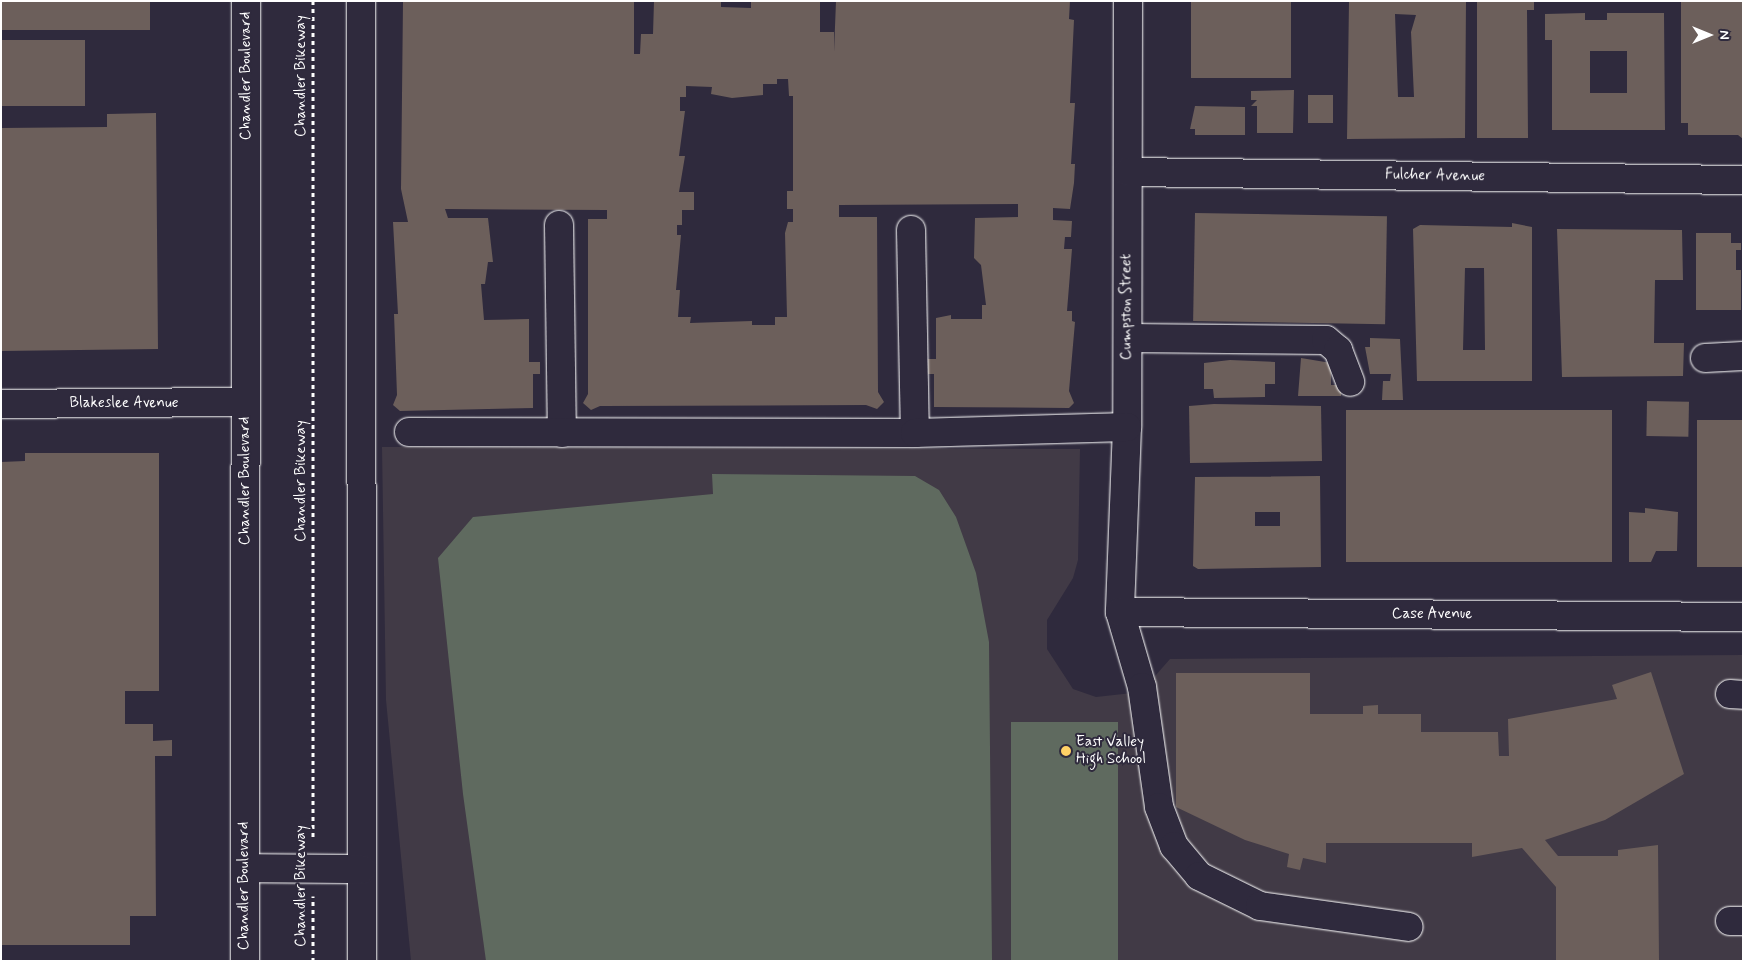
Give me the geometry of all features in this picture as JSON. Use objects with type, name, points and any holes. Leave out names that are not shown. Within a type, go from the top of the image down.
[{"type":"street","name":"Chandler Boulevard","points":[[245,961],[246,1]]},
{"type":"street","points":[[361,1],[362,961]]},
{"type":"street","name":"Cumpston Street","points":[[1128,1],[1127,427],[1120,612],[1142,688],[1158,808],[1174,846],[1199,876],[1260,906],[1409,927]]},
{"type":"street","name":"Fulcher Avenue","points":[[1128,172],[1743,180]]},
{"type":"street","points":[[559,225],[562,433]]},
{"type":"street","points":[[911,230],[915,433]]},
{"type":"street","points":[[1128,338],[1326,340],[1338,350],[1350,382]]},
{"type":"street","points":[[1705,358],[1743,356]]},
{"type":"street","name":"Blakeslee Avenue","points":[[1,404],[246,402]]},
{"type":"street","points":[[410,432],[915,433],[1127,427]]},
{"type":"street","name":"Case Avenue","points":[[1120,612],[1743,617]]},
{"type":"street","points":[[245,868],[362,869]]},
{"type":"path","name":"Chandler Bikeway","points":[[313,1],[313,961]]},
{"type":"shaded area","name":"East Valley High School","points":[[382,447],[1080,449],[1078,560],[1073,578],[1047,620],[1047,649],[1073,689],[1096,697],[1141,692],[1170,659],[1743,655],[1743,961],[411,961],[386,700]]},
{"type":"green space","points":[[712,474],[915,476],[939,490],[956,517],[976,573],[989,642],[992,961],[486,961],[463,794],[438,558],[473,517],[713,494]]},
{"type":"green space","points":[[1011,722],[1118,722],[1118,961],[1011,961]]},
{"type":"building","points":[[1,1],[150,1],[150,30],[1,30]]},
{"type":"building","points":[[403,1],[634,1],[634,54],[640,54],[641,34],[653,34],[654,1],[721,1],[721,7],[751,8],[751,1],[820,1],[820,32],[834,32],[834,52],[836,1],[1070,1],[1069,19],[1074,20],[1070,103],[1075,103],[1071,164],[1075,164],[1074,183],[1070,209],[1053,208],[1053,220],[1072,221],[1071,237],[1065,237],[1064,249],[1072,249],[1067,311],[1072,311],[1072,321],[1075,322],[1069,391],[1074,403],[1069,408],[934,407],[934,374],[926,374],[926,359],[936,359],[936,318],[951,315],[951,319],[982,319],[982,305],[986,305],[981,265],[974,258],[975,218],[1018,217],[1018,204],[839,205],[839,217],[877,217],[878,392],[884,402],[877,409],[866,405],[600,406],[591,410],[583,403],[588,394],[588,219],[607,219],[607,210],[445,209],[448,218],[488,218],[493,262],[488,262],[485,284],[481,284],[484,320],[529,319],[529,362],[540,362],[540,374],[533,374],[533,408],[400,411],[393,405],[397,395],[394,314],[398,314],[393,222],[408,222],[401,189]],"holes":[[[777,79],[788,79],[789,96],[793,96],[793,191],[787,191],[787,209],[793,209],[793,222],[788,222],[785,233],[787,317],[775,317],[775,325],[752,325],[752,321],[690,323],[691,317],[678,317],[680,290],[676,290],[681,235],[677,235],[677,225],[682,225],[682,210],[694,210],[694,192],[679,192],[685,156],[679,156],[685,111],[680,111],[680,97],[686,97],[686,86],[712,87],[711,94],[732,98],[763,95],[763,84],[777,84]]]},
{"type":"building","points":[[1191,1],[1291,1],[1291,78],[1191,78]]},
{"type":"building","points":[[1349,1],[1466,1],[1465,138],[1347,139]],"holes":[[[1395,14],[1416,15],[1411,32],[1414,97],[1398,97]]]},
{"type":"building","points":[[1477,1],[1534,1],[1534,10],[1527,10],[1528,138],[1477,138]]},
{"type":"building","points":[[1681,1],[1743,1],[1743,139],[1738,135],[1688,135],[1688,123],[1681,123]]},
{"type":"building","points":[[1585,13],[1585,20],[1607,20],[1607,13],[1664,13],[1665,130],[1552,130],[1552,40],[1545,40],[1545,14]],"holes":[[[1590,51],[1627,51],[1627,93],[1590,93]]]},
{"type":"building","points":[[1,40],[85,40],[85,106],[1,106]]},
{"type":"building","points":[[1294,90],[1293,133],[1257,133],[1257,106],[1251,106],[1257,100],[1251,100],[1251,91]]},
{"type":"building","points":[[1308,95],[1333,95],[1333,123],[1308,123]]},
{"type":"building","points":[[1195,106],[1245,107],[1245,135],[1195,135],[1195,129],[1190,129]]},
{"type":"building","points":[[156,113],[158,349],[1,351],[1,128],[107,127],[107,114]]},
{"type":"building","points":[[1195,213],[1387,216],[1385,324],[1193,321]]},
{"type":"building","points":[[1512,223],[1532,227],[1532,381],[1417,381],[1413,229],[1420,225],[1512,227]],"holes":[[[1465,268],[1484,268],[1485,350],[1463,350]]]},
{"type":"building","points":[[1557,229],[1682,230],[1683,280],[1655,280],[1654,343],[1684,343],[1683,376],[1562,377]]},
{"type":"building","points":[[1696,233],[1731,233],[1731,243],[1741,243],[1741,250],[1736,250],[1736,270],[1741,270],[1741,310],[1696,310]]},
{"type":"building","points":[[1370,338],[1400,339],[1403,400],[1382,400],[1383,381],[1390,381],[1391,374],[1370,374],[1365,347],[1370,347]]},
{"type":"building","points":[[1301,358],[1331,363],[1331,385],[1341,385],[1341,396],[1298,396]]},
{"type":"building","points":[[1230,360],[1275,362],[1275,384],[1265,384],[1265,397],[1214,398],[1213,389],[1204,389],[1204,363]]},
{"type":"building","points":[[1647,401],[1689,402],[1688,437],[1646,436]]},
{"type":"building","points":[[1214,404],[1321,406],[1322,461],[1190,463],[1189,406]]},
{"type":"building","points":[[1346,410],[1612,410],[1612,562],[1346,562]]},
{"type":"building","points":[[1697,420],[1743,420],[1743,567],[1697,567]]},
{"type":"building","points":[[25,453],[159,453],[159,691],[125,691],[125,724],[153,724],[153,741],[172,740],[172,756],[155,756],[156,916],[130,916],[130,945],[1,945],[1,462],[25,461]]},
{"type":"building","points":[[1320,476],[1321,567],[1198,569],[1193,566],[1195,477]],"holes":[[[1255,512],[1280,512],[1280,526],[1255,526]]]},
{"type":"building","points":[[1645,508],[1678,512],[1677,551],[1656,551],[1651,562],[1629,562],[1629,512],[1645,513]]},
{"type":"building","points":[[1651,672],[1684,774],[1605,820],[1545,840],[1558,856],[1618,856],[1618,850],[1658,845],[1659,961],[1556,961],[1556,887],[1522,848],[1472,857],[1472,843],[1326,843],[1326,863],[1303,858],[1300,870],[1287,867],[1289,854],[1245,840],[1176,807],[1176,673],[1310,673],[1310,714],[1363,714],[1363,706],[1378,705],[1378,714],[1421,714],[1421,732],[1498,732],[1499,756],[1509,756],[1508,719],[1617,699],[1612,685]]},
{"type":"place","name":"East Valley High School","points":[[1066,751]]}]
